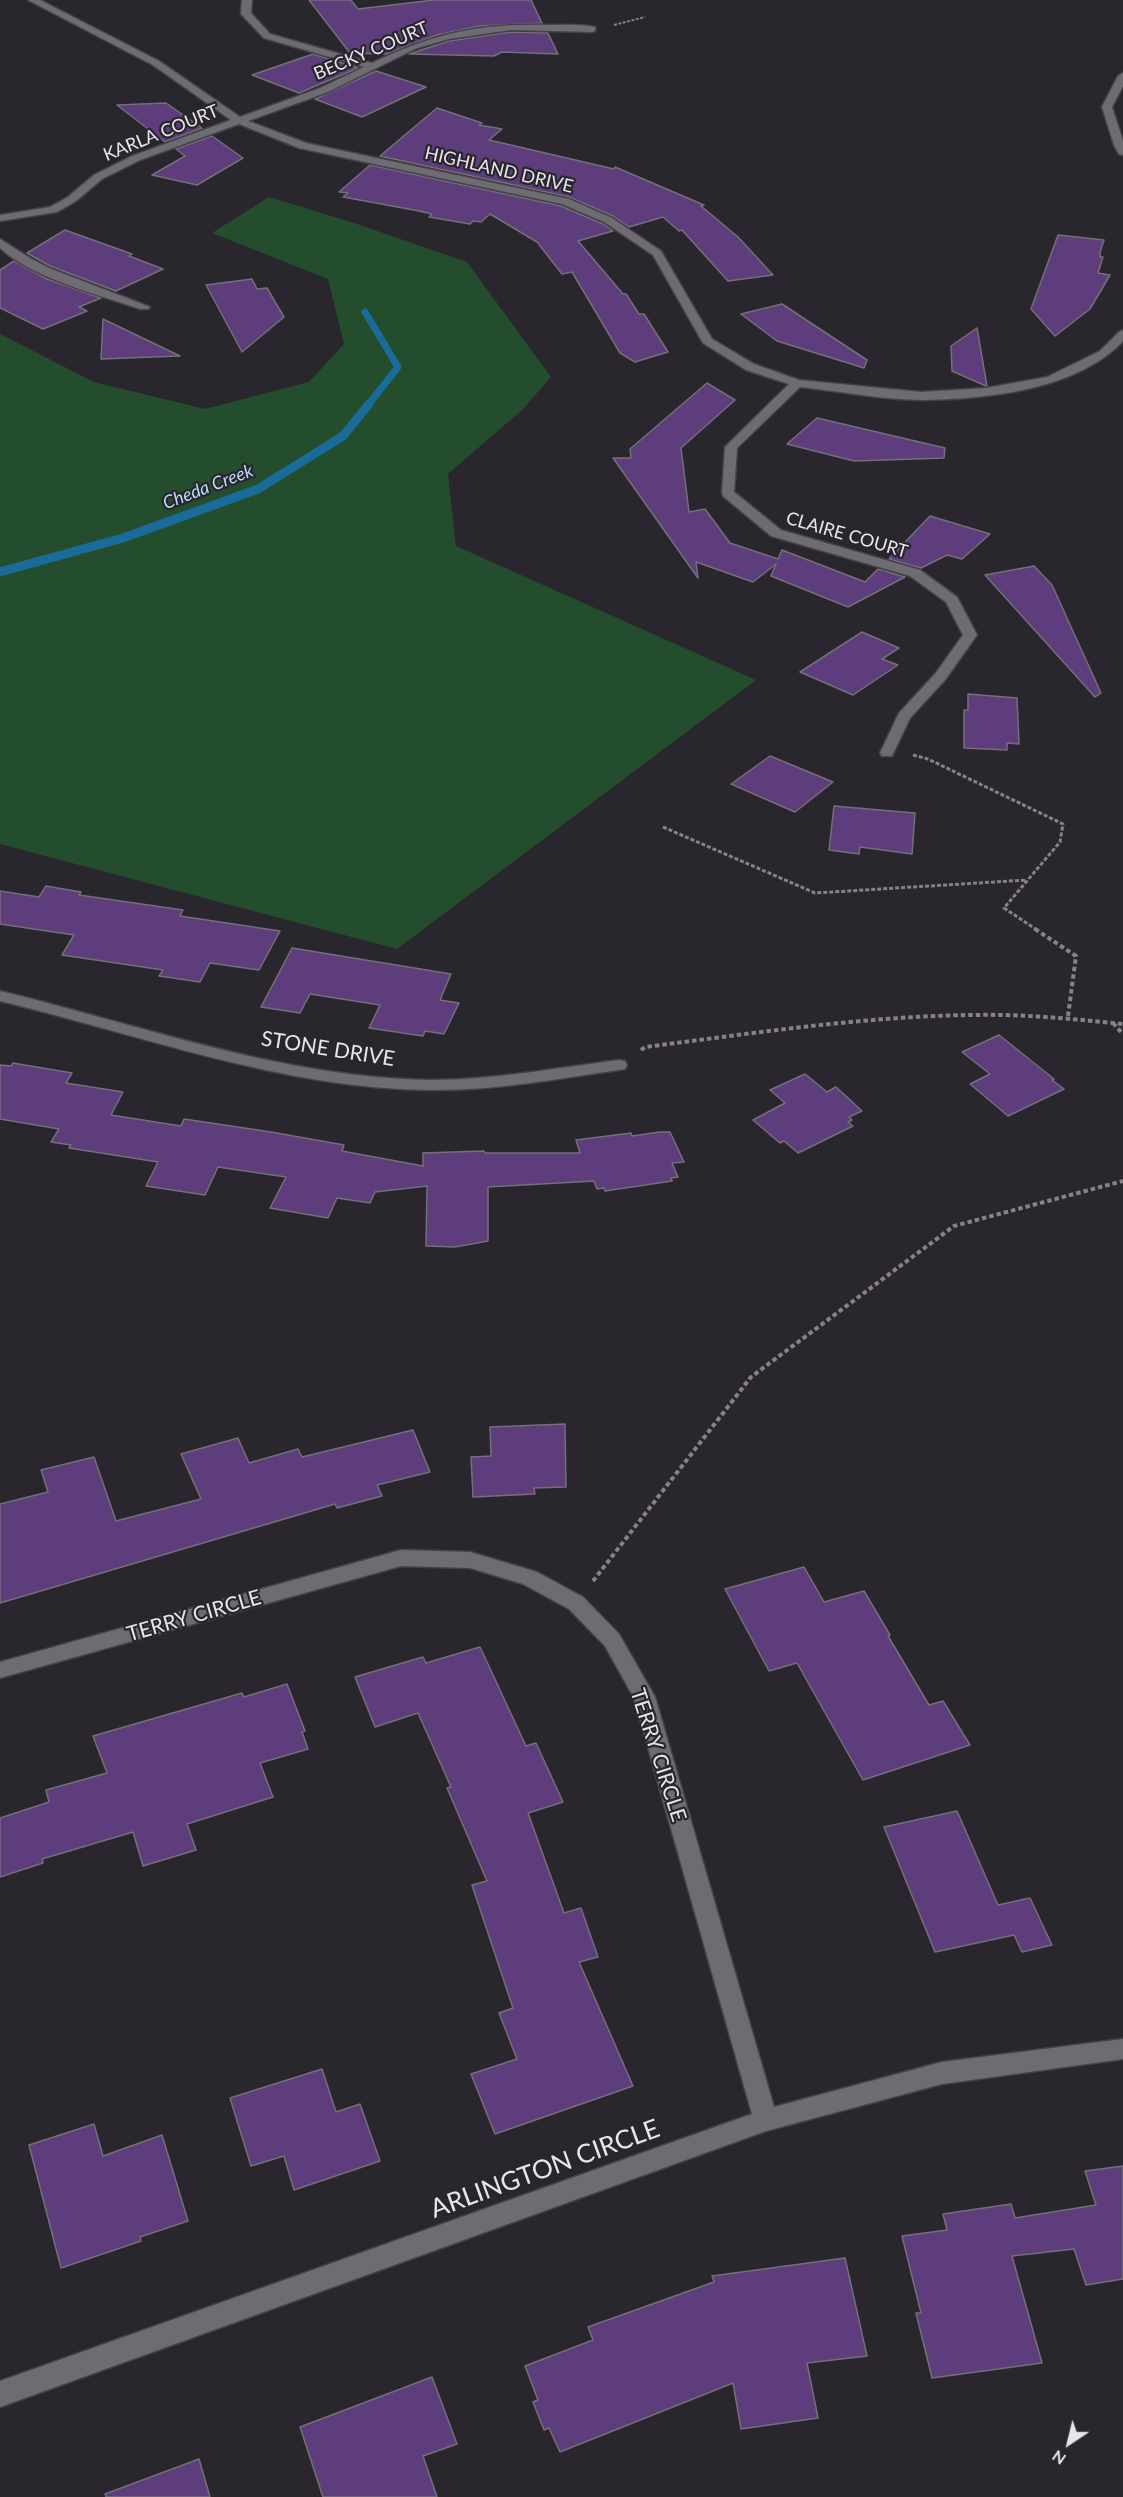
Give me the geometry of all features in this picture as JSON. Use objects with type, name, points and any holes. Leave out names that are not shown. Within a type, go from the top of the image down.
[{"type":"street","name":"HIGHLAND DRIVE","points":[[33,0],[156,63],[239,121],[303,146],[565,201],[608,220],[657,253],[707,341],[750,367],[797,383],[921,396],[986,392],[1050,380],[1104,354],[1123,334]]},
{"type":"street","points":[[247,0],[246,14],[267,36],[372,66]]},
{"type":"street","name":"BECKY COURT","points":[[239,121],[324,90],[414,46],[448,36],[512,27],[592,29]]},
{"type":"street","points":[[1123,76],[1107,107],[1123,152]]},
{"type":"street","name":"KARLA COURT","points":[[2,221],[53,210],[72,199],[98,177],[127,163],[239,121]]},
{"type":"street","points":[[0,242],[5,249],[46,270],[144,306]]},
{"type":"street","name":"CLAIRE COURT","points":[[797,383],[731,447],[728,493],[776,533],[915,573],[952,600],[970,635],[940,677],[904,716],[888,750]]},
{"type":"street","name":"STONE DRIVE","points":[[0,996],[283,1069],[404,1084],[491,1082],[619,1065]]},
{"type":"street","name":"TERRY CIRCLE","points":[[0,1670],[401,1558],[470,1560],[530,1578],[576,1603],[612,1640],[644,1697],[766,2120]]},
{"type":"street","name":"ARLINGTON CIRCLE","points":[[0,2394],[766,2120],[942,2073],[1123,2049]]},
{"type":"path","points":[[592,29],[645,18]]},
{"type":"path","points":[[888,750],[928,759],[1063,824],[1060,842],[1004,908],[1076,956],[1068,1016]]},
{"type":"path","points":[[663,827],[815,893],[1028,880]]},
{"type":"path","points":[[619,1065],[645,1047],[894,1018],[986,1013],[1068,1016],[1123,1024]]},
{"type":"path","points":[[1112,1022],[1123,1034]]},
{"type":"path","points":[[576,1603],[751,1377],[954,1226],[1123,1181]]},
{"type":"green space","points":[[269,197],[354,223],[467,262],[551,377],[523,409],[448,474],[456,546],[756,680],[397,949],[0,844],[0,334],[94,382],[205,409],[309,382],[344,344],[328,279],[212,233]]},
{"type":"building","points":[[309,0],[351,0],[358,9],[434,0],[531,0],[542,23],[479,26],[437,35],[386,54],[350,53]]},
{"type":"building","points":[[511,32],[548,33],[558,54],[502,52],[494,56],[409,54],[449,41]]},
{"type":"building","points":[[313,54],[358,68],[299,93],[252,75]]},
{"type":"building","points":[[376,71],[426,87],[362,117],[315,99]]},
{"type":"building","points":[[166,103],[202,128],[165,142],[117,105]]},
{"type":"building","points":[[437,108],[482,123],[479,125],[502,129],[489,140],[614,169],[615,167],[704,205],[701,206],[738,237],[773,275],[728,281],[682,230],[679,231],[663,217],[629,227],[613,216],[569,197],[380,156]]},
{"type":"building","points":[[212,136],[243,158],[197,185],[152,175],[185,156],[176,149]]},
{"type":"building","points":[[370,165],[561,206],[603,224],[613,231],[578,241],[623,294],[626,294],[639,314],[644,314],[668,352],[635,362],[620,353],[572,272],[562,274],[537,242],[490,214],[481,222],[473,221],[470,224],[429,217],[432,214],[414,210],[343,197],[348,193],[339,192]]},
{"type":"building","points":[[65,230],[132,254],[129,256],[163,269],[116,291],[50,266],[27,253]]},
{"type":"building","points":[[1058,235],[1104,240],[1100,252],[1100,257],[1103,257],[1098,273],[1110,275],[1090,309],[1055,336],[1031,309]]},
{"type":"building","points":[[14,261],[47,279],[101,298],[79,307],[87,311],[43,329],[0,308],[0,270]]},
{"type":"building","points":[[252,279],[257,289],[267,288],[284,317],[242,352],[206,285]]},
{"type":"building","points":[[782,304],[867,360],[864,368],[777,341],[741,314]]},
{"type":"building","points":[[103,319],[180,356],[101,359]]},
{"type":"building","points":[[977,328],[987,386],[952,371],[951,346]]},
{"type":"building","points":[[707,383],[735,400],[681,448],[689,512],[705,509],[730,543],[778,559],[782,550],[865,582],[878,569],[905,577],[848,607],[771,576],[776,564],[753,582],[696,562],[698,578],[613,458],[631,458],[630,449]]},
{"type":"building","points":[[817,418],[945,448],[944,458],[854,461],[787,444]]},
{"type":"building","points":[[930,516],[990,534],[962,559],[947,555],[921,568],[889,559]]},
{"type":"building","points":[[1034,566],[1052,585],[1101,693],[1095,697],[985,575]]},
{"type":"building","points":[[862,632],[899,648],[882,659],[898,665],[853,695],[800,672]]},
{"type":"building","points":[[968,694],[1017,698],[1019,744],[1007,743],[1007,750],[964,748],[964,710],[968,710]]},
{"type":"building","points":[[770,756],[833,782],[795,812],[731,784]]},
{"type":"building","points":[[834,806],[915,813],[912,854],[860,847],[859,854],[829,850]]},
{"type":"building","points":[[46,886],[81,892],[79,895],[183,910],[180,916],[280,931],[259,970],[210,963],[200,982],[159,976],[163,970],[62,955],[74,935],[0,924],[0,891],[39,897]]},
{"type":"building","points":[[292,948],[451,974],[440,1000],[459,1003],[444,1034],[425,1031],[423,1036],[369,1028],[380,1005],[310,994],[300,1013],[261,1007]]},
{"type":"building","points":[[999,1035],[1064,1089],[1008,1116],[970,1084],[990,1074],[962,1052]]},
{"type":"building","points":[[13,1063],[72,1073],[66,1083],[123,1092],[111,1115],[181,1126],[184,1119],[271,1132],[344,1145],[342,1151],[423,1166],[423,1153],[484,1151],[485,1153],[580,1153],[576,1140],[660,1132],[670,1132],[684,1162],[672,1163],[678,1177],[671,1178],[672,1181],[605,1191],[604,1188],[597,1189],[594,1181],[488,1187],[488,1241],[455,1247],[426,1246],[427,1186],[375,1192],[370,1203],[337,1198],[328,1218],[270,1208],[286,1177],[218,1167],[205,1195],[146,1186],[158,1162],[69,1148],[71,1145],[51,1142],[59,1129],[0,1119],[0,1065],[11,1066]]},
{"type":"building","points":[[805,1074],[827,1092],[836,1087],[862,1111],[849,1117],[852,1120],[848,1122],[853,1126],[798,1153],[784,1141],[780,1143],[753,1120],[785,1103],[770,1090]]},
{"type":"building","points":[[565,1424],[566,1487],[534,1488],[535,1494],[473,1497],[471,1457],[491,1456],[490,1427]]},
{"type":"building","points":[[413,1430],[430,1472],[377,1485],[382,1496],[337,1508],[335,1504],[0,1603],[0,1504],[48,1492],[41,1470],[94,1457],[116,1521],[201,1499],[181,1454],[238,1438],[249,1463],[298,1449],[302,1457]]},
{"type":"building","points":[[804,1567],[824,1602],[864,1591],[929,1705],[943,1701],[970,1745],[863,1780],[797,1663],[769,1671],[725,1589]]},
{"type":"building","points":[[480,1647],[526,1746],[536,1743],[563,1802],[528,1813],[564,1913],[581,1908],[598,1957],[579,1962],[633,2086],[495,2134],[471,2074],[517,2059],[499,2013],[513,2008],[472,1885],[487,1881],[447,1788],[451,1787],[418,1713],[375,1727],[355,1677],[423,1657],[426,1663]]},
{"type":"building","points":[[287,1684],[305,1731],[302,1732],[308,1749],[260,1763],[273,1797],[187,1824],[196,1850],[143,1866],[133,1832],[42,1859],[43,1863],[0,1877],[0,1818],[49,1802],[46,1790],[107,1773],[93,1736],[242,1693],[244,1697]]},
{"type":"building","points":[[957,1811],[998,1905],[1030,1898],[1052,1945],[1022,1952],[1014,1935],[935,1952],[884,1827]]},
{"type":"building","points":[[322,2069],[336,2112],[360,2104],[380,2161],[294,2190],[284,2156],[251,2166],[230,2098]]},
{"type":"building","points":[[94,2124],[103,2156],[162,2135],[188,2221],[140,2237],[141,2241],[61,2268],[29,2145]]},
{"type":"building","points":[[1123,2166],[1123,2279],[1086,2285],[1074,2249],[1012,2256],[1042,2363],[932,2378],[916,2313],[921,2313],[902,2236],[947,2230],[943,2214],[1011,2204],[1015,2218],[1096,2205],[1085,2171]]},
{"type":"building","points":[[845,2258],[867,2356],[807,2363],[818,2418],[741,2429],[733,2383],[560,2452],[549,2428],[544,2430],[533,2402],[538,2400],[525,2366],[593,2340],[588,2327],[714,2282],[712,2276]]},
{"type":"building","points":[[432,2377],[457,2444],[423,2456],[437,2497],[323,2497],[300,2427]]},
{"type":"building","points":[[199,2459],[210,2497],[106,2497],[105,2494]]},
{"type":"waterway","name":"Cheda Creek","points":[[365,312],[398,367],[368,405]]},
{"type":"waterway","name":"Cheda Creek","points":[[0,572],[123,538],[258,489],[343,436],[369,404]]}]
